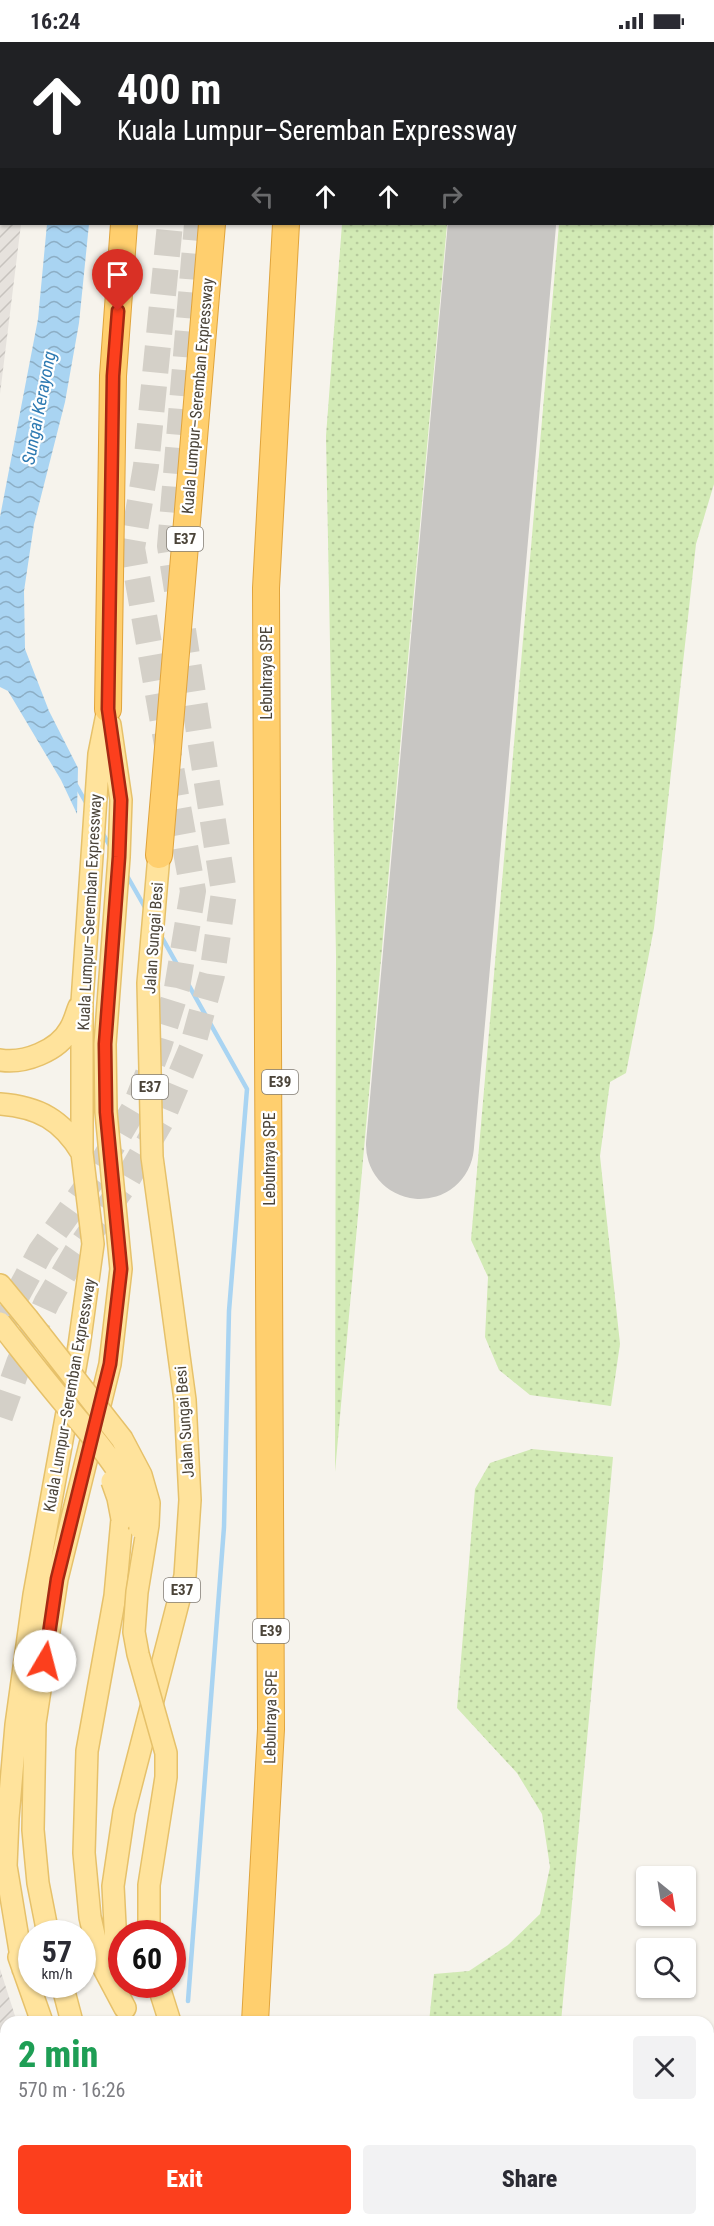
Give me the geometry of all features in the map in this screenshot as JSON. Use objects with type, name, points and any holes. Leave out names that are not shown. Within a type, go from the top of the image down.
[{"type":"highway","name":"Kuala Lumpur–Seremban Expressway","points":[[108,709],[113,376],[124,225]]},
{"type":"highway","name":"Kuala Lumpur–Seremban Expressway","points":[[159,855],[212,225]]},
{"type":"highway","name":"Lebuhraya SPE","points":[[255,2016],[271,1729],[266,588],[286,225]]},
{"type":"highway","name":"Lebuhraya SPE","points":[[267,2016],[282,1726],[279,588],[298,225]]},
{"type":"main road","name":"Kuala Lumpur–Seremban Expressway","points":[[18,1939],[6,1866],[16,1725],[34,1595],[79,1346],[93,1244],[82,1153],[82,1002],[99,754],[108,709]]},
{"type":"main road","points":[[45,1920],[38,1883],[33,1830],[35,1723],[57,1579],[110,1364],[121,1269],[106,1112],[105,1044],[121,800],[108,709]]},
{"type":"main road","name":"Jalan Sungai Besi","points":[[115,1920],[113,1886],[124,1812],[185,1576],[190,1500],[185,1400],[152,1157],[148,983],[159,855]]},
{"type":"main road","points":[[0,1060],[35,1056],[55,1046],[70,1031],[82,1002]]},
{"type":"main road","points":[[0,1104],[12,1104],[45,1114],[71,1135],[82,1153]]},
{"type":"main road","points":[[0,1285],[122,1439],[141,1475],[150,1503],[136,1592],[134,1632],[166,1753],[166,1777],[149,1885],[149,1920]]},
{"type":"main road","points":[[0,1323],[94,1436],[132,1498],[139,1516],[142,1550]]},
{"type":"main road","points":[[71,1411],[112,1481],[122,1519],[115,1596],[87,1751],[84,1853],[90,1917],[100,1961],[128,2015]]},
{"type":"main road","points":[[0,1897],[18,1953]]},
{"type":"main road","points":[[33,1998],[40,2016]]},
{"type":"main road","points":[[66,1998],[70,2016]]},
{"type":"main road","name":"Jalan Sungai Besi","points":[[125,1998],[128,2015]]},
{"type":"main road","points":[[163,1998],[168,2016]]},
{"type":"shaded area","points":[[0,225],[21,225],[0,394]]},
{"type":"shaded area","points":[[0,1969],[15,2016],[0,2016]]},
{"type":"green space","points":[[342,225],[447,225],[335,1472],[336,956],[326,436]]},
{"type":"green space","points":[[559,225],[713,225],[714,484],[696,544],[654,928],[626,1073],[610,1082],[600,1156],[620,1344],[611,1406],[530,1395],[499,1370],[485,1337],[488,1277],[471,1240]]},
{"type":"green space","points":[[532,1449],[613,1457],[562,2016],[430,2016],[434,1974],[469,1971],[508,1945],[540,1914],[550,1867],[542,1814],[517,1773],[457,1708],[475,1489],[490,1463]]},
{"type":"water","name":"Sungai Kerayong","points":[[47,225],[89,225],[79,323],[65,402],[34,524],[24,591],[25,649],[49,711],[78,768],[77,814],[61,780],[8,691],[0,687],[0,517],[38,319]]},
{"type":"waterway","points":[[76,785],[88,806]]},
{"type":"waterway","points":[[102,832],[111,848]]},
{"type":"waterway","points":[[126,874],[147,911]]},
{"type":"waterway","points":[[160,934],[247,1089],[229,1311],[224,1527],[188,2001]]},
{"type":"runway","points":[[420,1145],[502,225]]},
{"type":"tunnel","points":[[0,1333],[41,1251],[94,1177],[135,1107],[159,1046],[177,988],[193,891],[132,548],[146,466],[170,225]]},
{"type":"tunnel","points":[[177,590],[170,546],[197,225]]},
{"type":"tunnel","points":[[0,1417],[19,1363],[47,1302],[76,1253],[124,1185],[161,1121],[192,1048],[212,975],[224,892],[183,630]]},
{"type":"route","points":[[45,1661],[57,1579],[110,1364],[121,1269],[106,1112],[105,1044],[121,800],[108,709],[113,376],[118,311]]}]
